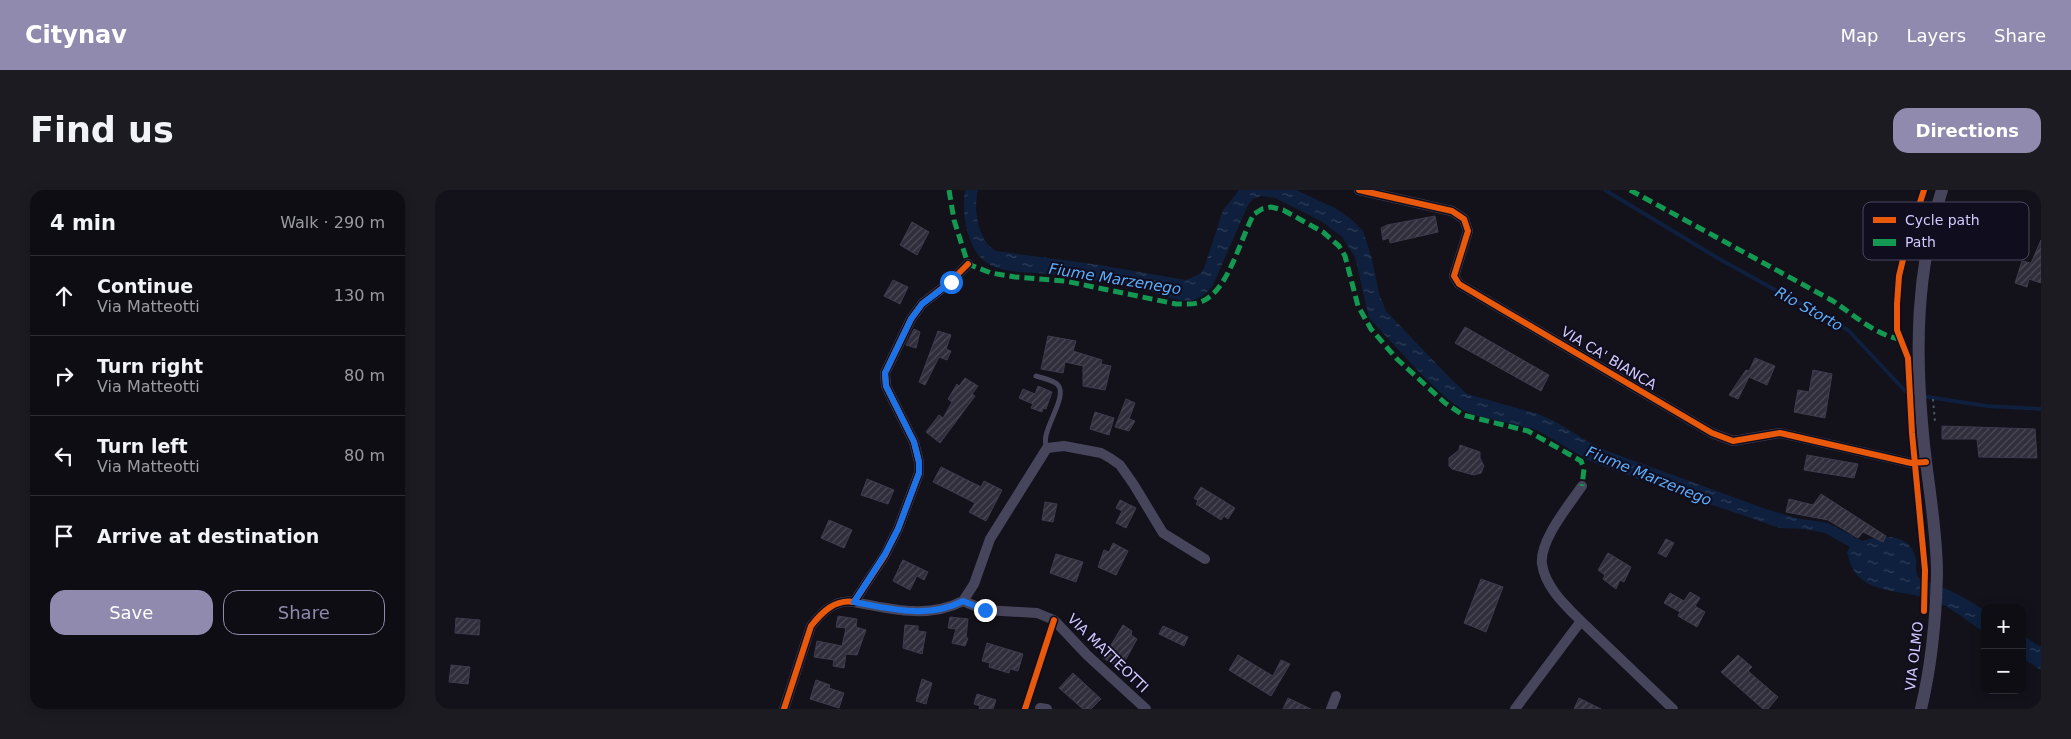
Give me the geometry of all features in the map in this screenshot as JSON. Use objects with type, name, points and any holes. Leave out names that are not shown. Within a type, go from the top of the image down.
[{"type":"street","name":"VIA CA' BIANCA","points":[[1359,190],[1452,211],[1464,219],[1468,231],[1454,276],[1459,284],[1712,433],[1733,441],[1780,433],[1927,468]]},
{"type":"street","name":"VIA OLMO","points":[[1921,709],[1927,686],[1937,573],[1919,372],[1919,324],[1924,260]]},
{"type":"street","points":[[854,602],[890,546],[919,473],[919,462],[914,442],[886,386],[885,373],[911,319],[922,304],[951,282],[968,264]]},
{"type":"street","points":[[784,709],[811,626],[834,605],[847,601],[918,612],[955,605],[963,601],[975,584],[990,539],[1047,448],[1064,446],[1101,454],[1110,458],[1134,485],[1163,533],[1205,559]]},
{"type":"street","points":[[1582,486],[1558,522],[1543,550],[1542,565],[1557,596],[1673,709]]},
{"type":"street","name":"VIA MATTEOTTI","points":[[963,601],[985,610],[1037,613],[1054,620],[1087,655],[1146,709]]},
{"type":"street","points":[[1515,709],[1581,621]]},
{"type":"street","points":[[1331,709],[1336,696]]},
{"type":"lane","points":[[1036,376],[1056,383],[1059,388],[1059,397],[1045,440],[1047,448]]},
{"type":"water","name":"Fiume Marzenego","points":[[965,190],[978,190],[976,206],[978,224],[985,240],[996,251],[1100,265],[1186,280],[1200,274],[1204,268],[1223,210],[1239,190],[1296,190],[1335,208],[1351,219],[1363,231],[1372,259],[1379,293],[1386,311],[1467,394],[1538,414],[1610,452],[1763,508],[1796,518],[1828,523],[1862,541],[1878,537],[1902,540],[1913,550],[1919,578],[1952,591],[1981,608],[1981,630],[1939,603],[1866,583],[1858,576],[1851,565],[1847,552],[1850,547],[1825,533],[1804,529],[1780,528],[1665,489],[1590,461],[1537,430],[1474,415],[1461,409],[1422,375],[1369,318],[1355,257],[1342,237],[1321,221],[1275,198],[1261,196],[1253,199],[1248,205],[1213,285],[1202,296],[1188,301],[1176,300],[1147,290],[1107,282],[1051,274],[1010,271],[994,267],[980,257],[970,240],[965,219]]},
{"type":"water","points":[[2026,638],[2041,647],[2041,670],[2026,661]]},
{"type":"building","points":[[1435,216],[1438,232],[1390,243],[1389,238],[1383,240],[1381,228],[1387,225]]},
{"type":"building","points":[[912,222],[929,232],[917,255],[900,245]]},
{"type":"building","points":[[2041,240],[2041,283],[2029,279],[2027,287],[2015,283],[2022,261],[2031,263]]},
{"type":"building","points":[[893,280],[908,287],[900,304],[884,296]]},
{"type":"building","points":[[1465,327],[1549,375],[1541,391],[1455,343]]},
{"type":"building","points":[[914,329],[920,332],[916,348],[906,345]]},
{"type":"building","points":[[938,331],[951,335],[946,349],[951,351],[947,360],[939,357],[925,385],[919,382]]},
{"type":"building","points":[[1048,336],[1076,341],[1073,351],[1102,360],[1101,364],[1111,366],[1105,390],[1083,386],[1083,366],[1065,362],[1063,373],[1041,369]]},
{"type":"building","points":[[1755,358],[1775,366],[1767,385],[1749,377],[1738,399],[1729,395],[1746,370],[1749,371]]},
{"type":"building","points":[[1813,370],[1832,374],[1825,418],[1794,412],[1798,390],[1809,392]]},
{"type":"building","points":[[965,378],[978,386],[972,394],[975,396],[940,443],[926,432],[939,415],[943,418],[952,402],[948,399],[957,384],[959,386]]},
{"type":"building","points":[[1038,386],[1052,392],[1046,409],[1043,408],[1042,412],[1031,408],[1033,404],[1019,398],[1023,389],[1035,394]]},
{"type":"building","points":[[1126,399],[1135,403],[1129,419],[1135,421],[1129,431],[1115,427]]},
{"type":"building","points":[[1095,412],[1114,418],[1109,435],[1090,429]]},
{"type":"building","points":[[1942,426],[2035,429],[2037,458],[1979,457],[1977,439],[1942,439]]},
{"type":"building","points":[[1460,445],[1480,452],[1480,458],[1484,466],[1481,473],[1474,475],[1452,469],[1449,466],[1449,458],[1459,450]]},
{"type":"building","points":[[1807,455],[1858,464],[1854,478],[1804,470]]},
{"type":"building","points":[[941,467],[981,487],[984,481],[1002,490],[986,521],[969,512],[975,503],[933,482]]},
{"type":"building","points":[[867,479],[894,490],[888,504],[861,495]]},
{"type":"building","points":[[1201,487],[1235,508],[1228,519],[1224,516],[1221,520],[1196,504],[1198,501],[1194,498]]},
{"type":"building","points":[[1821,494],[1886,536],[1883,542],[1863,532],[1858,538],[1828,520],[1786,512],[1789,499],[1813,505]]},
{"type":"building","points":[[1120,500],[1136,508],[1126,528],[1116,523],[1122,511],[1116,508]]},
{"type":"building","points":[[1045,502],[1057,504],[1053,522],[1042,520]]},
{"type":"building","points":[[829,520],[852,530],[844,548],[821,538]]},
{"type":"building","points":[[1666,539],[1674,543],[1666,557],[1658,553]]},
{"type":"building","points":[[1113,543],[1128,551],[1116,575],[1098,567],[1104,550],[1109,552]]},
{"type":"building","points":[[1608,553],[1631,567],[1624,582],[1620,580],[1616,589],[1603,579],[1605,575],[1598,570]]},
{"type":"building","points":[[1056,554],[1083,562],[1076,582],[1050,573]]},
{"type":"building","points":[[903,560],[928,572],[924,580],[917,576],[910,590],[893,581],[899,568],[901,568],[899,567]]},
{"type":"building","points":[[1481,579],[1503,587],[1486,632],[1464,623]]},
{"type":"building","points":[[1690,592],[1700,598],[1695,606],[1705,612],[1697,627],[1678,616],[1680,612],[1664,603],[1670,593],[1684,601]]},
{"type":"building","points":[[838,616],[857,619],[856,627],[866,630],[857,655],[846,654],[844,668],[833,666],[834,660],[814,657],[817,641],[842,646],[846,628],[836,627]]},
{"type":"building","points":[[950,617],[968,619],[966,638],[968,638],[965,646],[952,643],[956,629],[948,628]]},
{"type":"building","points":[[456,618],[480,620],[479,635],[455,633]]},
{"type":"building","points":[[905,625],[918,626],[918,631],[926,632],[922,654],[903,648]]},
{"type":"building","points":[[1123,625],[1132,631],[1131,635],[1137,639],[1121,668],[1103,658]]},
{"type":"building","points":[[1163,626],[1188,637],[1184,646],[1159,634]]},
{"type":"building","points":[[987,643],[1023,654],[1018,671],[1010,669],[1009,673],[989,667],[990,663],[982,661]]},
{"type":"building","points":[[1238,655],[1273,676],[1281,660],[1290,664],[1271,696],[1229,670]]},
{"type":"building","points":[[1738,655],[1752,667],[1748,671],[1778,697],[1768,709],[1763,709],[1721,672]]},
{"type":"building","points":[[451,665],[470,667],[468,684],[449,682]]},
{"type":"building","points":[[1073,673],[1101,699],[1091,709],[1083,709],[1059,688]]},
{"type":"building","points":[[922,679],[932,683],[926,704],[916,701]]},
{"type":"building","points":[[816,680],[830,685],[829,688],[844,693],[839,708],[810,699]]},
{"type":"building","points":[[977,694],[996,700],[993,709],[979,709],[980,706],[974,704]]},
{"type":"building","points":[[1288,698],[1311,709],[1283,709]]},
{"type":"building","points":[[1579,698],[1601,709],[1574,709]]},
{"type":"waterway","name":"Rio Storto","points":[[1605,190],[1721,260],[1848,330],[1908,394],[1987,406],[2041,409]]},
{"type":"marked path","points":[[949,190],[954,220],[968,264],[991,273],[1065,281],[1176,304],[1197,303],[1212,295],[1227,275],[1254,214],[1262,209],[1271,207],[1283,210],[1323,232],[1339,246],[1345,256],[1358,306],[1371,329],[1397,359],[1445,403],[1463,415],[1528,431],[1581,461],[1584,469],[1582,486]]},
{"type":"marked path","points":[[1630,190],[1833,301],[1881,333],[1899,339]]},
{"type":"cycle path","points":[[1359,190],[1452,211],[1464,219],[1468,231],[1454,276],[1459,284],[1712,433],[1733,441],[1780,433],[1911,463],[1926,462]]},
{"type":"cycle path","points":[[1920,202],[1924,190]]},
{"type":"cycle path","points":[[1903,260],[1899,276],[1897,330],[1908,358],[1912,433],[1925,570],[1924,611]]},
{"type":"cycle path","points":[[784,709],[811,626],[829,608],[841,603],[854,602],[885,555],[898,529],[919,473],[919,462],[914,442],[886,386],[885,373],[911,319],[922,304],[950,282],[968,264]]},
{"type":"cycle path","points":[[1025,709],[1054,620]]},
{"type":"route","points":[[951,282],[922,304],[911,319],[885,373],[886,386],[914,442],[919,462],[919,473],[898,529],[885,554],[854,602],[918,612],[955,605],[963,601],[985,610]]}]
